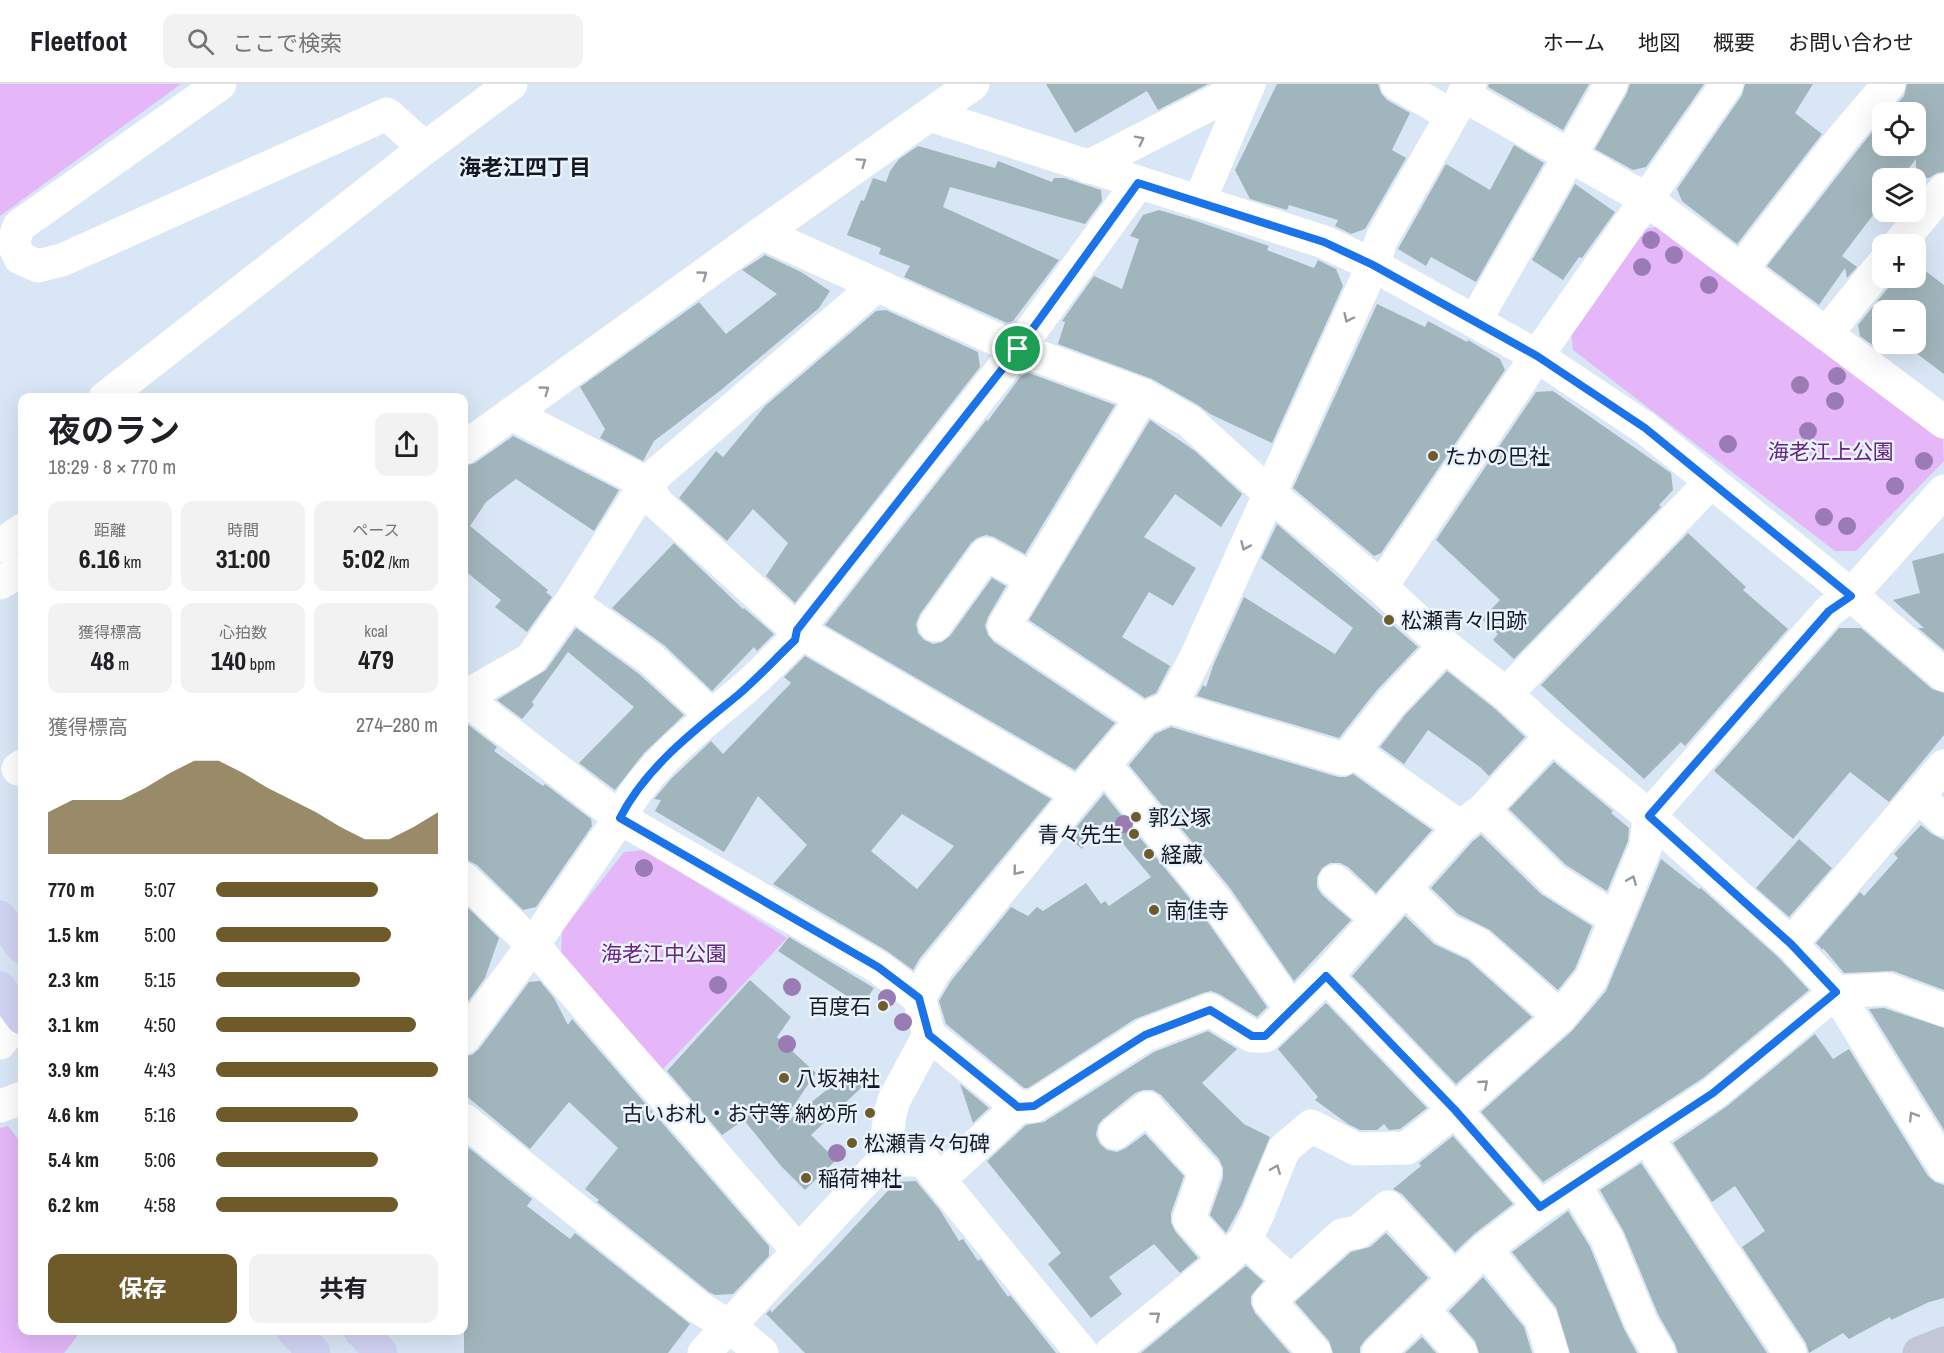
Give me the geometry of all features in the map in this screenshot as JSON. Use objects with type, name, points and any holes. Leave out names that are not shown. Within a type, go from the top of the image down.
[{"type":"highway","points":[[0,917],[18,942]]},
{"type":"highway","points":[[0,988],[18,1012]]},
{"type":"highway","points":[[298,1335],[314,1353]]},
{"type":"highway","points":[[365,1335],[381,1353]]},
{"type":"main road","points":[[1919,1353],[1944,1343]]},
{"type":"street","points":[[220,84],[19,226],[13,243],[20,258],[38,266],[62,260],[387,114],[425,148]]},
{"type":"street","points":[[111,393],[425,148],[511,84]]},
{"type":"street","points":[[468,445],[973,84]]},
{"type":"street","points":[[1088,167],[1249,84]]},
{"type":"street","points":[[1199,202],[1249,84]]},
{"type":"street","points":[[1397,84],[1461,98],[1646,199],[1944,422]]},
{"type":"street","points":[[1475,321],[1611,84]]},
{"type":"street","points":[[1381,587],[1537,356],[1727,84]]},
{"type":"street","points":[[1741,270],[1840,140],[1889,84]]},
{"type":"street","points":[[919,998],[935,970],[1104,764],[1156,713],[1196,657],[1373,265],[1382,238],[1461,98]]},
{"type":"street","points":[[930,115],[1324,242],[1373,265],[1475,321],[1537,356],[1645,428],[1944,675]]},
{"type":"street","points":[[468,1033],[533,945],[620,818],[631,796],[680,742],[739,694],[795,640],[797,630],[1018,349],[1138,183]]},
{"type":"street","points":[[1907,234],[1944,190]]},
{"type":"street","points":[[762,233],[1018,349],[1143,395],[1189,421],[1269,493],[1381,587],[1445,646],[1506,694],[1552,736],[1649,816],[1791,944],[1836,992],[1944,1166]]},
{"type":"street","points":[[1826,334],[1872,277]]},
{"type":"street","points":[[468,695],[531,659],[571,602],[646,483],[877,285]]},
{"type":"street","points":[[1143,395],[1004,626],[1156,713],[1343,759],[1353,751],[1391,703],[1445,646]]},
{"type":"street","points":[[512,414],[646,483],[657,503],[797,630],[1079,794]]},
{"type":"street","points":[[1506,694],[1711,482]]},
{"type":"street","points":[[1110,1353],[1235,1250],[1258,1214],[1284,1149],[1311,1126],[1356,1149],[1407,1148],[1455,1110],[1560,1017],[1591,979],[1646,846],[1649,816],[1829,611],[1851,596],[1944,491]]},
{"type":"street","points":[[0,546],[18,533]]},
{"type":"street","points":[[935,625],[986,554],[1032,579]]},
{"type":"street","points":[[0,583],[18,572]]},
{"type":"street","points":[[571,602],[651,659],[711,715]]},
{"type":"street","points":[[468,700],[620,818],[878,967],[919,998],[929,1035],[1018,1107]]},
{"type":"street","points":[[954,1166],[1018,1107],[1034,1106],[1145,1035],[1210,1010],[1252,1036],[1265,1036],[1326,976],[1405,889],[1552,736]]},
{"type":"street","points":[[1353,751],[1472,819],[1554,880],[1616,919]]},
{"type":"street","points":[[1104,764],[1215,900],[1292,1010]]},
{"type":"street","points":[[1791,944],[1944,766]]},
{"type":"street","points":[[1918,796],[1944,820]]},
{"type":"street","points":[[1335,881],[1377,919]]},
{"type":"street","points":[[468,883],[533,945],[799,1252]]},
{"type":"street","points":[[1405,889],[1448,930],[1478,944],[1560,1017]]},
{"type":"street","points":[[1326,976],[1455,1110],[1540,1207]]},
{"type":"street","points":[[1378,1353],[1485,1250],[1540,1207],[1713,1093],[1836,992],[1887,989],[1944,1010]]},
{"type":"street","points":[[0,1043],[18,1022]]},
{"type":"street","points":[[704,1353],[885,1160],[890,1114],[894,1100],[929,1035]]},
{"type":"street","points":[[0,1106],[18,1099]]},
{"type":"street","points":[[1115,1133],[1147,1108],[1205,1172],[1190,1219],[1235,1250],[1290,1281]]},
{"type":"street","points":[[468,1123],[698,1307],[730,1327],[762,1353]]},
{"type":"street","points":[[1647,1138],[1790,1353]]},
{"type":"street","points":[[885,1160],[923,1160],[1082,1353]]},
{"type":"street","points":[[1575,1186],[1607,1239],[1641,1322],[1659,1353]]},
{"type":"street","points":[[1315,1353],[1269,1301],[1342,1235],[1358,1232],[1388,1207],[1455,1279]]},
{"type":"street","points":[[1485,1250],[1541,1318],[1552,1353]]},
{"type":"street","points":[[1423,1310],[1461,1353]]},
{"type":"green space","points":[[0,84],[181,84],[0,216]]},
{"type":"green space","name":"海老江上公園","points":[[1661,226],[1943,438],[1944,461],[1856,551],[1835,551],[1573,350],[1571,332],[1640,230]]},
{"type":"green space","name":"海老江中公園","points":[[644,850],[787,938],[663,1069],[561,956],[562,931],[624,852]]},
{"type":"green space","points":[[8,1126],[18,1139],[18,1335],[78,1335],[64,1353],[1,1353],[0,1351],[0,1128]]},
{"type":"building","points":[[1046,84],[1208,84],[1158,110],[1147,91],[1075,133]]},
{"type":"building","points":[[1277,84],[1378,84],[1387,100],[1410,113],[1392,150],[1406,158],[1365,229],[1351,234],[1335,226],[1338,220],[1289,205],[1287,210],[1250,199],[1235,170]]},
{"type":"building","points":[[1489,84],[1589,84],[1563,130],[1488,87]]},
{"type":"building","points":[[1630,84],[1704,84],[1646,167],[1633,170],[1595,149]]},
{"type":"building","points":[[1745,84],[1813,84],[1795,113],[1822,134],[1737,244],[1682,201],[1677,189],[1742,95]]},
{"type":"building","points":[[1907,84],[1944,84],[1944,172],[1926,178],[1926,168],[1916,168],[1916,159],[1909,168],[1872,168],[1872,216],[1842,256],[1857,267],[1847,278],[1845,268],[1819,305],[1767,266],[1872,132],[1872,156],[1926,156],[1926,102],[1898,102],[1904,96]]},
{"type":"building","points":[[1514,145],[1544,163],[1476,282],[1431,257],[1426,266],[1398,249],[1446,164],[1490,190]]},
{"type":"building","points":[[918,146],[995,168],[998,161],[1052,182],[1054,178],[1064,178],[1101,190],[1102,201],[1085,224],[950,187],[943,207],[1059,260],[1013,321],[1007,323],[904,277],[910,266],[879,254],[881,248],[847,235],[873,178],[886,182],[890,171],[899,159]]},
{"type":"building","points":[[1575,184],[1615,212],[1563,280],[1532,260]]},
{"type":"building","points":[[1159,210],[1269,246],[1267,250],[1314,268],[1318,260],[1336,269],[1343,286],[1272,443],[1210,414],[1152,379],[1058,344],[1065,322],[1062,321],[1094,276],[1122,289],[1139,239],[1130,236],[1143,215]]},
{"type":"building","points":[[765,255],[801,272],[830,291],[819,308],[721,390],[654,441],[643,461],[600,438],[605,429],[580,387],[699,302],[726,334],[777,294],[742,270]]},
{"type":"building","points":[[1926,272],[1944,285],[1944,374],[1917,354],[1926,354],[1926,300],[1878,300],[1888,288],[1926,288]]},
{"type":"building","points":[[1377,304],[1425,327],[1428,321],[1467,342],[1468,340],[1500,359],[1505,370],[1381,553],[1374,556],[1293,488]]},
{"type":"building","points":[[1872,308],[1872,345],[1860,336],[1858,325]]},
{"type":"building","points":[[886,310],[978,352],[980,367],[795,603],[766,576],[788,543],[753,509],[727,541],[679,498],[716,451],[723,457],[765,406],[876,311]]},
{"type":"building","points":[[1029,373],[1115,405],[1025,554],[994,537],[986,535],[977,538],[971,543],[920,614],[916,624],[918,633],[924,640],[933,644],[942,642],[950,636],[992,578],[1006,586],[988,617],[985,626],[988,635],[994,642],[1115,723],[1075,770],[825,625],[1021,376]]},
{"type":"building","points":[[1553,391],[1671,473],[1673,490],[1659,505],[1661,507],[1514,659],[1493,640],[1498,634],[1482,619],[1500,600],[1436,540],[1536,392]]},
{"type":"building","points":[[1150,420],[1195,451],[1242,494],[1221,527],[1175,494],[1144,537],[1196,568],[1173,606],[1149,592],[1122,637],[1170,666],[1156,693],[1145,698],[1029,620]]},
{"type":"building","points":[[513,436],[619,490],[594,531],[516,479],[486,502],[470,526],[548,590],[546,592],[552,597],[527,632],[495,607],[501,600],[468,573],[468,465],[475,463]]},
{"type":"building","points":[[1277,524],[1418,647],[1377,690],[1339,738],[1197,696],[1203,685],[1206,687],[1244,597],[1335,654],[1353,628],[1261,558]]},
{"type":"building","points":[[1688,533],[1746,587],[1743,590],[1788,629],[1685,746],[1681,742],[1644,779],[1541,685]]},
{"type":"building","points":[[674,543],[743,609],[774,634],[757,651],[754,647],[712,691],[664,645],[612,608]]},
{"type":"building","points":[[1944,553],[1944,650],[1918,628],[1924,628],[1893,600],[1920,593],[1912,561]]},
{"type":"building","points":[[576,628],[639,674],[684,715],[644,753],[615,790],[579,763],[634,707],[568,652],[532,702],[534,705],[522,719],[497,700],[546,670]]},
{"type":"building","points":[[1839,628],[1861,628],[1932,689],[1944,693],[1944,735],[1889,802],[1850,772],[1793,839],[1714,771]]},
{"type":"building","points":[[805,656],[1051,799],[920,958],[913,970],[887,951],[773,884],[807,845],[758,796],[724,852],[655,811],[661,800],[654,799],[671,779],[711,741],[723,754],[791,683],[784,677]],"holes":[[[902,814],[954,846],[917,889],[871,851]]]},
{"type":"building","points":[[1447,671],[1494,708],[1525,737],[1489,776],[1428,730],[1404,764],[1380,747],[1405,715]]},
{"type":"building","points":[[468,725],[497,747],[494,751],[543,786],[545,784],[591,819],[592,826],[536,907],[523,910],[477,865],[469,861]]},
{"type":"building","points":[[1171,727],[1338,777],[1353,774],[1432,830],[1376,893],[1348,867],[1340,863],[1330,863],[1322,868],[1317,877],[1317,887],[1322,895],[1351,920],[1294,981],[1230,888],[1129,765],[1155,734]]},
{"type":"building","points":[[1554,762],[1613,811],[1611,813],[1629,828],[1628,841],[1607,891],[1566,865],[1509,809]]},
{"type":"building","points":[[1104,794],[1200,911],[1267,1007],[1257,1017],[1219,994],[1211,991],[1203,993],[1135,1019],[1028,1088],[1024,1088],[946,1024],[939,1001],[951,981],[1011,907],[1028,916],[1037,907],[1043,911],[1086,883],[1101,904],[1105,901],[1109,906],[1151,877],[1104,821],[1082,849],[1068,837]]},
{"type":"building","points":[[1921,825],[1944,840],[1944,990],[1893,971],[1844,973],[1816,943],[1860,892],[1864,896],[1898,858],[1894,854]]},
{"type":"building","points":[[1481,835],[1541,894],[1592,926],[1575,969],[1558,990],[1490,930],[1458,914],[1431,888]]},
{"type":"building","points":[[1799,839],[1832,868],[1789,917],[1756,888]]},
{"type":"building","points":[[1661,859],[1699,889],[1701,888],[1778,957],[1809,990],[1703,1078],[1543,1182],[1481,1112],[1572,1031],[1606,991]]},
{"type":"building","points":[[468,908],[499,938],[485,978],[468,1001]]},
{"type":"building","points":[[1405,916],[1434,944],[1468,960],[1532,1017],[1456,1084],[1352,976]]},
{"type":"building","points":[[789,937],[874,988],[862,1006],[778,951]]},
{"type":"building","points":[[750,980],[791,1017],[777,1037],[816,1073],[777,1130],[850,1071],[863,1086],[811,1135],[836,1160],[805,1190],[781,1166],[744,1120],[722,1135],[667,1071]]},
{"type":"building","points":[[540,981],[554,998],[568,1025],[572,1019],[769,1246],[769,1256],[733,1294],[715,1295],[709,1292],[597,1202],[599,1200],[585,1189],[618,1148],[569,1102],[530,1149],[468,1097],[468,1056],[479,1049],[529,982]]},
{"type":"building","points":[[1326,1003],[1427,1108],[1400,1129],[1389,1130],[1384,1124],[1377,1130],[1360,1130],[1348,1124],[1315,1100],[1318,1097],[1278,1049]]},
{"type":"building","points":[[1884,1008],[1944,1028],[1944,1130],[1869,1009]]},
{"type":"building","points":[[1208,1031],[1237,1049],[1202,1083],[1244,1124],[1270,1137],[1241,1206],[1226,1233],[1210,1215],[1223,1178],[1223,1168],[1219,1159],[1161,1095],[1153,1090],[1135,1093],[1103,1119],[1098,1125],[1096,1135],[1100,1144],[1107,1150],[1117,1152],[1145,1134],[1184,1176],[1171,1213],[1171,1222],[1175,1231],[1198,1258],[1180,1273],[1154,1244],[1109,1277],[1122,1294],[1091,1318],[1048,1264],[1061,1253],[987,1161],[1026,1125],[1044,1122],[1154,1052]]},
{"type":"building","points":[[1815,1034],[1833,1059],[1849,1049],[1928,1176],[1944,1185],[1944,1298],[1929,1302],[1891,1320],[1890,1317],[1849,1339],[1843,1333],[1809,1353],[1806,1343],[1742,1247],[1765,1231],[1735,1186],[1712,1202],[1673,1143],[1726,1107]]},
{"type":"building","points":[[960,1084],[989,1108],[973,1123]]},
{"type":"building","points":[[1453,1136],[1513,1204],[1455,1252],[1402,1194],[1393,1189],[1421,1166],[1419,1163]]},
{"type":"building","points":[[468,1149],[532,1199],[527,1206],[570,1239],[575,1233],[690,1324],[668,1353],[464,1353],[464,1335],[468,1335]]},
{"type":"building","points":[[1641,1163],[1767,1353],[1678,1353],[1658,1314],[1624,1232],[1600,1190]]},
{"type":"building","points":[[916,1181],[940,1210],[959,1241],[963,1239],[978,1261],[981,1259],[1008,1297],[1010,1295],[1056,1353],[805,1353],[766,1314],[771,1309],[771,1313],[896,1182]]},
{"type":"building","points":[[1568,1211],[1590,1247],[1624,1329],[1637,1353],[1570,1353],[1556,1307],[1512,1252]]},
{"type":"building","points":[[1386,1233],[1428,1278],[1365,1340],[1360,1347],[1360,1353],[1333,1353],[1329,1341],[1295,1302],[1351,1252],[1370,1247]]},
{"type":"building","points":[[1246,1266],[1263,1281],[1251,1296],[1251,1304],[1255,1313],[1290,1353],[1141,1353]]},
{"type":"building","points":[[1483,1277],[1524,1327],[1532,1353],[1479,1353],[1475,1341],[1449,1311]]},
{"type":"building","points":[[1422,1337],[1436,1353],[1405,1353]]},
{"type":"place","name":"たかの巴社","points":[[1433,456]]},
{"type":"place","name":"松瀬青々旧跡","points":[[1389,620]]},
{"type":"place","name":"郭公塚","points":[[1136,817]]},
{"type":"place","name":"青々先生","points":[[1134,834]]},
{"type":"place","name":"経蔵","points":[[1149,854]]},
{"type":"place","name":"南佳寺","points":[[1154,910]]},
{"type":"place","name":"百度石","points":[[883,1006]]},
{"type":"place","name":"八坂神社","points":[[784,1078]]},
{"type":"place","name":"古いお札・お守等 納め所","points":[[870,1113]]},
{"type":"place","name":"松瀬青々句碑","points":[[852,1143]]},
{"type":"place","name":"稲荷神社","points":[[806,1178]]},
{"type":"district","name":"海老江四丁目","points":[[525,167]]},
{"type":"route","points":[[1138,183],[1324,242],[1373,265],[1537,356],[1645,428],[1851,596],[1829,611],[1649,816],[1791,944],[1836,992],[1713,1093],[1540,1207],[1455,1110],[1326,976],[1265,1036],[1252,1036],[1210,1010],[1145,1035],[1034,1106],[1018,1107],[929,1035],[919,998],[878,967],[620,818],[631,796],[680,742],[739,694],[795,640],[797,630],[1018,349],[1138,183]]}]
